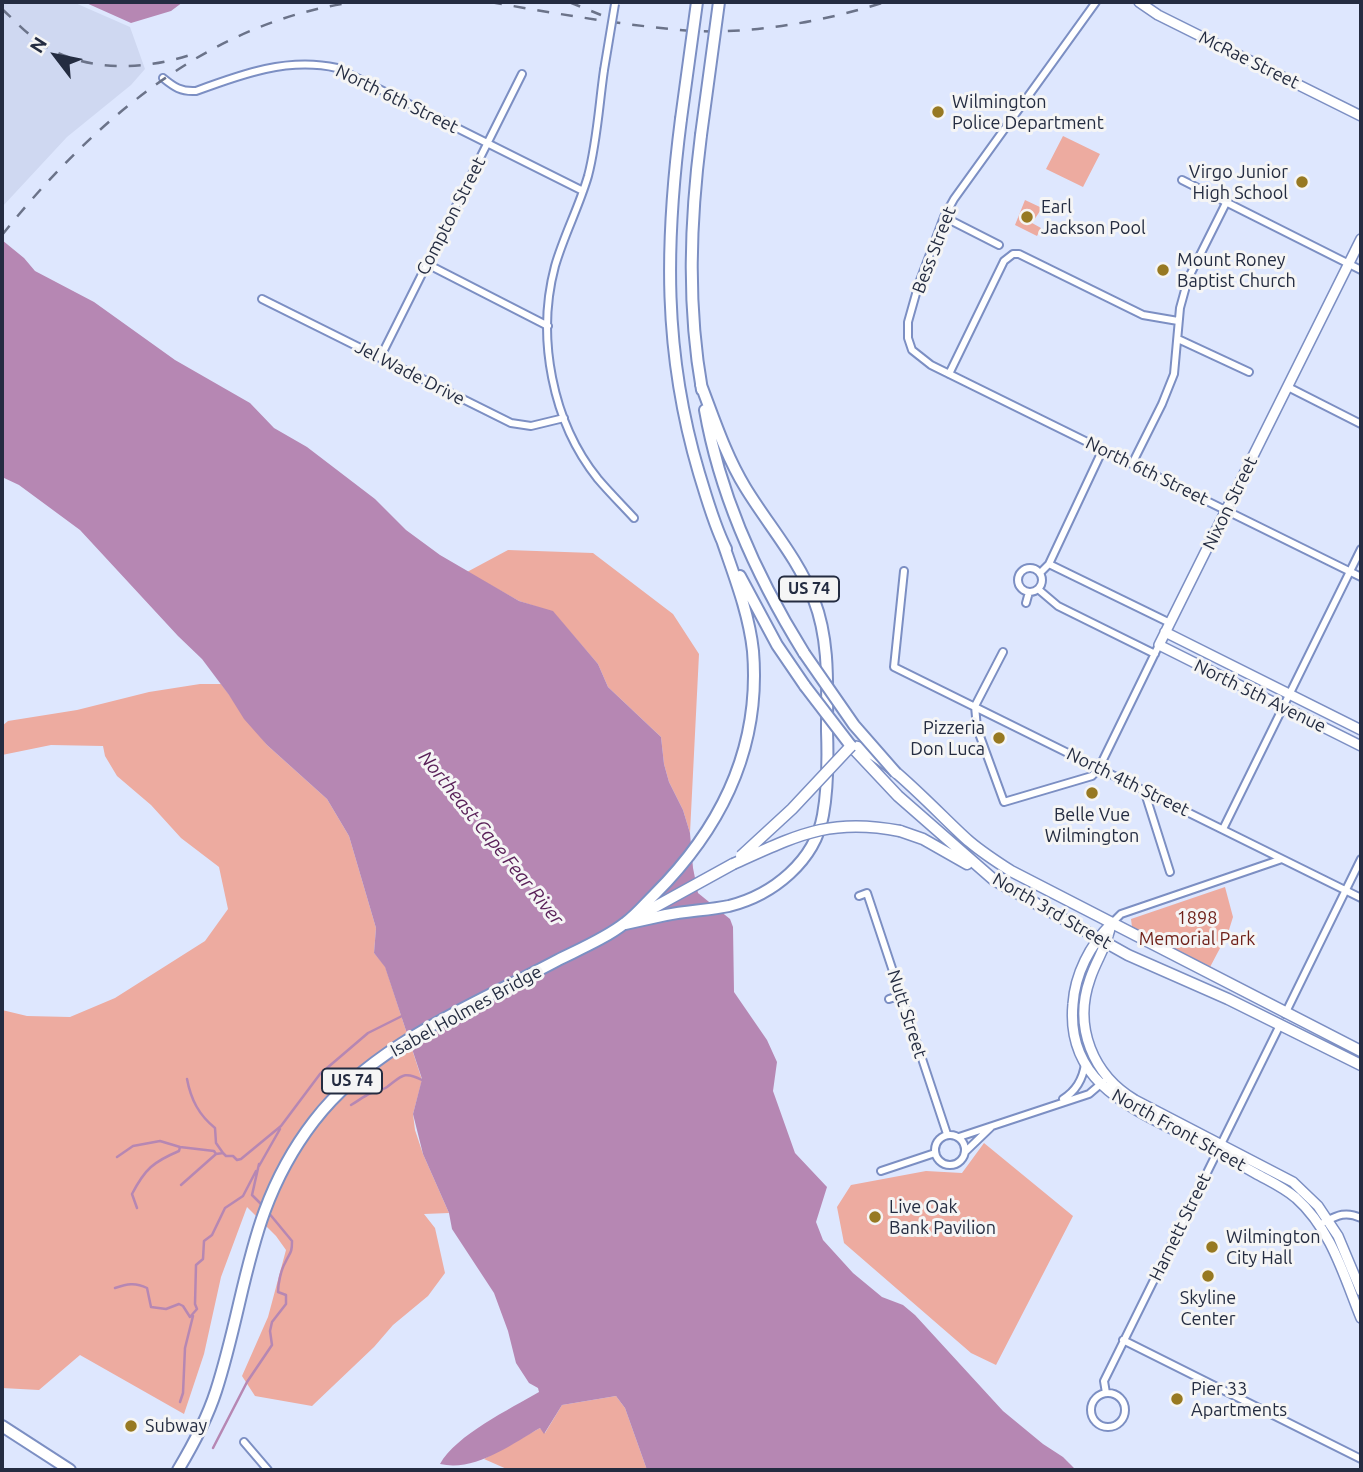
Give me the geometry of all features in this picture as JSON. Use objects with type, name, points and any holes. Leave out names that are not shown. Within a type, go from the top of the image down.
[{"type":"highway","name":"US 74","points":[[625,924],[681,867],[721,809],[736,778],[745,744],[753,670],[750,631],[693,452],[672,331],[670,227],[697,2]]},
{"type":"highway","name":"US 74","points":[[625,924],[728,906],[763,893],[781,882],[797,867],[810,848],[823,817],[828,762],[827,671],[824,635],[819,616],[801,572],[744,487],[732,463],[701,385],[694,341],[690,267],[691,223],[719,2]]},
{"type":"highway","points":[[701,385],[709,431],[744,540],[779,612],[854,725],[896,773]]},
{"type":"highway","points":[[723,543],[777,645],[851,746]]},
{"type":"highway","name":"Isabel Holmes Bridge","points":[[178,1470],[217,1389],[253,1239],[275,1183],[316,1119],[351,1081],[416,1035],[625,924]]},
{"type":"highway","points":[[2,1426],[70,1470]]},
{"type":"main road","points":[[851,746],[861,747],[896,773]]},
{"type":"main road","name":"North 3rd Street","points":[[851,746],[898,796],[994,880],[1108,944],[1177,978],[1228,999],[1361,1065]]},
{"type":"main road","name":"Isabel Holmes Bridge","points":[[625,924],[733,864],[792,809],[851,746]]},
{"type":"main road","name":"North 3rd Street","points":[[896,773],[971,843],[1011,871],[1361,1051]]},
{"type":"main road","points":[[733,864],[802,834],[854,824],[900,831],[923,839],[994,880]]},
{"type":"street","name":"Bess Street","points":[[932,365],[912,350],[908,338],[908,322],[919,283],[944,217],[954,199],[1096,2]]},
{"type":"street","name":"McRae Street","points":[[1139,2],[1158,15],[1361,116]]},
{"type":"street","points":[[615,3],[592,159],[555,268],[548,326],[553,381],[564,418],[598,479],[634,518]]},
{"type":"street","name":"North 6th Street","points":[[163,78],[187,92],[267,68],[299,64],[325,65],[354,75],[583,191]]},
{"type":"street","name":"Compton Street","points":[[380,358],[522,75]]},
{"type":"street","points":[[1182,180],[1361,270]]},
{"type":"street","points":[[1132,464],[1168,391],[1175,366],[1178,321],[1188,279],[1226,202]]},
{"type":"street","points":[[944,217],[999,245]]},
{"type":"street","name":"Nixon Street","points":[[1099,768],[1361,239]]},
{"type":"street","points":[[949,373],[1004,261],[1013,254],[1019,254],[1143,315],[1178,321]]},
{"type":"street","points":[[427,264],[548,326]]},
{"type":"street","name":"Jel Wade Drive","points":[[262,299],[511,423],[531,426],[564,418]]},
{"type":"street","points":[[1178,339],[1249,372]]},
{"type":"street","name":"North 6th Street","points":[[932,365],[1361,577]]},
{"type":"street","points":[[1288,387],[1361,424]]},
{"type":"street","points":[[1040,573],[1049,564],[1103,449]]},
{"type":"street","points":[[1223,829],[1361,549]]},
{"type":"street","points":[[1049,564],[1170,623]]},
{"type":"street","points":[[1038,590],[1029,592],[1019,586],[1019,575],[1029,568],[1040,573]]},
{"type":"street","name":"North 4th Street","points":[[904,571],[894,667],[1361,898]]},
{"type":"street","points":[[1038,590],[1042,582],[1040,573]]},
{"type":"street","points":[[1038,590],[1058,606],[1157,649]]},
{"type":"street","points":[[1026,603],[1029,592]]},
{"type":"street","name":"North 5th Avenue","points":[[1165,632],[1361,730]]},
{"type":"street","name":"North 5th Avenue","points":[[1157,649],[1361,746]]},
{"type":"street","points":[[1003,652],[975,706],[977,729],[1004,803],[1092,776],[1099,768]]},
{"type":"street","points":[[1144,790],[1170,872]]},
{"type":"street","points":[[1111,924],[1121,914],[1282,859]]},
{"type":"street","points":[[1285,1014],[1361,859]]},
{"type":"street","name":"Nutt Street","points":[[859,896],[867,893],[947,1135]]},
{"type":"street","name":"North Front Street","points":[[1111,924],[1097,938],[1081,972],[1073,998],[1075,1040],[1084,1064],[1129,1107],[1219,1148],[1284,1188],[1324,1222],[1341,1242],[1361,1291]]},
{"type":"street","name":"North Front Street","points":[[1104,1082],[1090,1047],[1084,1012],[1089,982],[1108,944],[1111,924]]},
{"type":"street","points":[[889,999],[902,995]]},
{"type":"street","name":"Harnett Street","points":[[1106,1393],[1104,1381],[1280,1025]]},
{"type":"street","points":[[1058,1102],[1070,1094],[1079,1083],[1084,1064]]},
{"type":"street","points":[[993,1126],[955,1164],[940,1162],[935,1153],[936,1143],[947,1135],[959,1137],[1058,1102],[1089,1094],[1104,1082]]},
{"type":"street","points":[[959,1137],[963,1141],[965,1152]]},
{"type":"street","points":[[881,1171],[935,1153]]},
{"type":"street","points":[[1324,1222],[1342,1213],[1361,1218]]},
{"type":"street","name":"North Front Street","points":[[1324,1222],[1361,1318]]},
{"type":"street","points":[[1124,1340],[1361,1459]]},
{"type":"street","points":[[1106,1393],[1118,1395],[1125,1405],[1121,1421],[1111,1427],[1100,1425],[1091,1413],[1094,1400],[1106,1393]]},
{"type":"street","points":[[244,1442],[268,1470]]},
{"type":"shaded area","points":[[2,2],[73,2],[130,27],[145,69],[131,85],[67,137],[2,207]]},
{"type":"green space","points":[[1063,136],[1100,154],[1083,187],[1046,169]]},
{"type":"green space","name":"Earl Jackson Pool","points":[[1025,200],[1042,208],[1032,223],[1041,228],[1037,236],[1015,225]]},
{"type":"green space","points":[[508,550],[593,553],[673,614],[699,654],[690,833],[683,810],[669,782],[661,737],[608,687],[598,664],[553,612],[519,601],[467,572]]},
{"type":"green space","points":[[200,684],[221,684],[267,745],[327,799],[349,836],[376,928],[374,953],[385,966],[422,1080],[413,1114],[415,1130],[449,1213],[424,1214],[435,1228],[445,1273],[428,1296],[393,1325],[374,1347],[312,1406],[255,1396],[242,1376],[268,1317],[286,1250],[247,1207],[221,1277],[204,1354],[184,1414],[80,1355],[39,1390],[2,1388],[2,1010],[27,1016],[70,1017],[115,998],[205,941],[228,909],[219,867],[181,838],[151,805],[117,776],[105,756],[103,746],[51,745],[2,755],[2,726],[8,721],[77,710],[149,692]]},
{"type":"green space","name":"1898 Memorial Park","points":[[1225,887],[1233,917],[1228,933],[1209,969],[1132,927],[1131,919]]},
{"type":"green space","points":[[984,1143],[1073,1216],[996,1365],[971,1353],[844,1243],[837,1207],[851,1185],[926,1171],[962,1173]]},
{"type":"green space","points":[[616,1396],[625,1408],[647,1470],[509,1470],[484,1459],[540,1428],[545,1433],[562,1405]]},
{"type":"water","points":[[84,2],[183,2],[171,11],[131,23]]},
{"type":"water","name":"Northeast Cape Fear River","points":[[2,240],[35,271],[94,302],[175,360],[250,403],[274,428],[307,447],[375,499],[406,530],[440,555],[519,601],[553,611],[598,664],[608,687],[661,737],[669,782],[683,810],[690,833],[698,893],[730,919],[733,927],[734,992],[767,1040],[777,1062],[773,1091],[795,1153],[827,1187],[816,1222],[823,1240],[853,1273],[882,1297],[903,1305],[915,1315],[1003,1411],[1076,1470],[647,1470],[625,1408],[616,1396],[562,1405],[544,1434],[540,1428],[479,1461],[440,1464],[458,1443],[471,1433],[539,1392],[538,1388],[529,1383],[516,1363],[494,1293],[452,1229],[449,1213],[423,1154],[413,1114],[422,1079],[385,967],[374,953],[376,928],[349,836],[327,799],[267,745],[244,719],[202,659],[80,530],[19,485],[2,477]]},
{"type":"waterway","points":[[181,1185],[216,1154],[223,1153],[237,1160],[241,1159],[281,1126],[320,1074],[368,1033],[404,1015]]},
{"type":"waterway","points":[[351,1105],[403,1076],[410,1075],[422,1080]]},
{"type":"waterway","points":[[187,1079],[196,1106],[215,1128],[216,1143],[223,1153]]},
{"type":"waterway","points":[[259,1166],[280,1129]]},
{"type":"waterway","points":[[117,1157],[133,1146],[160,1141],[180,1147],[214,1151],[216,1154]]},
{"type":"waterway","points":[[137,1208],[132,1194],[141,1178],[151,1167],[179,1151],[180,1147]]},
{"type":"waterway","points":[[259,1164],[252,1195],[264,1207]]},
{"type":"waterway","points":[[115,1288],[131,1284],[143,1286],[147,1288],[151,1307],[166,1309],[179,1304],[190,1317],[197,1309],[196,1265],[203,1259],[204,1241],[212,1235],[225,1208],[243,1196],[256,1171]]},
{"type":"waterway","points":[[213,1448],[247,1382],[272,1345],[272,1322],[286,1304],[286,1295],[278,1292],[278,1289],[292,1241],[268,1212]]},
{"type":"waterway","points":[[180,1402],[183,1393],[185,1348],[193,1316]]},
{"type":"railway","points":[[2,235],[74,154],[157,84],[203,55],[251,31],[302,13],[356,2]]},
{"type":"railway","points":[[490,2],[608,21],[705,31],[783,26],[836,16],[885,2]]},
{"type":"railway","points":[[569,2],[601,15]]},
{"type":"railway","points":[[2,9],[39,42],[56,52],[93,64],[132,66],[190,55]]},
{"type":"place","name":"Wilmington Police Department","points":[[938,112]]},
{"type":"place","name":"Virgo Junior High School","points":[[1302,182]]},
{"type":"place","name":"Earl Jackson Pool","points":[[1027,217]]},
{"type":"place","name":"Mount Roney Baptist Church","points":[[1163,270]]},
{"type":"place","name":"Pizzeria Don Luca","points":[[999,738]]},
{"type":"place","name":"Belle Vue Wilmington","points":[[1092,793]]},
{"type":"place","name":"Live Oak Bank Pavilion","points":[[875,1217]]},
{"type":"place","name":"Wilmington City Hall","points":[[1212,1247]]},
{"type":"place","name":"Skyline Center","points":[[1208,1276]]},
{"type":"place","name":"Pier 33 Apartments","points":[[1177,1399]]},
{"type":"place","name":"Subway","points":[[131,1426]]}]
